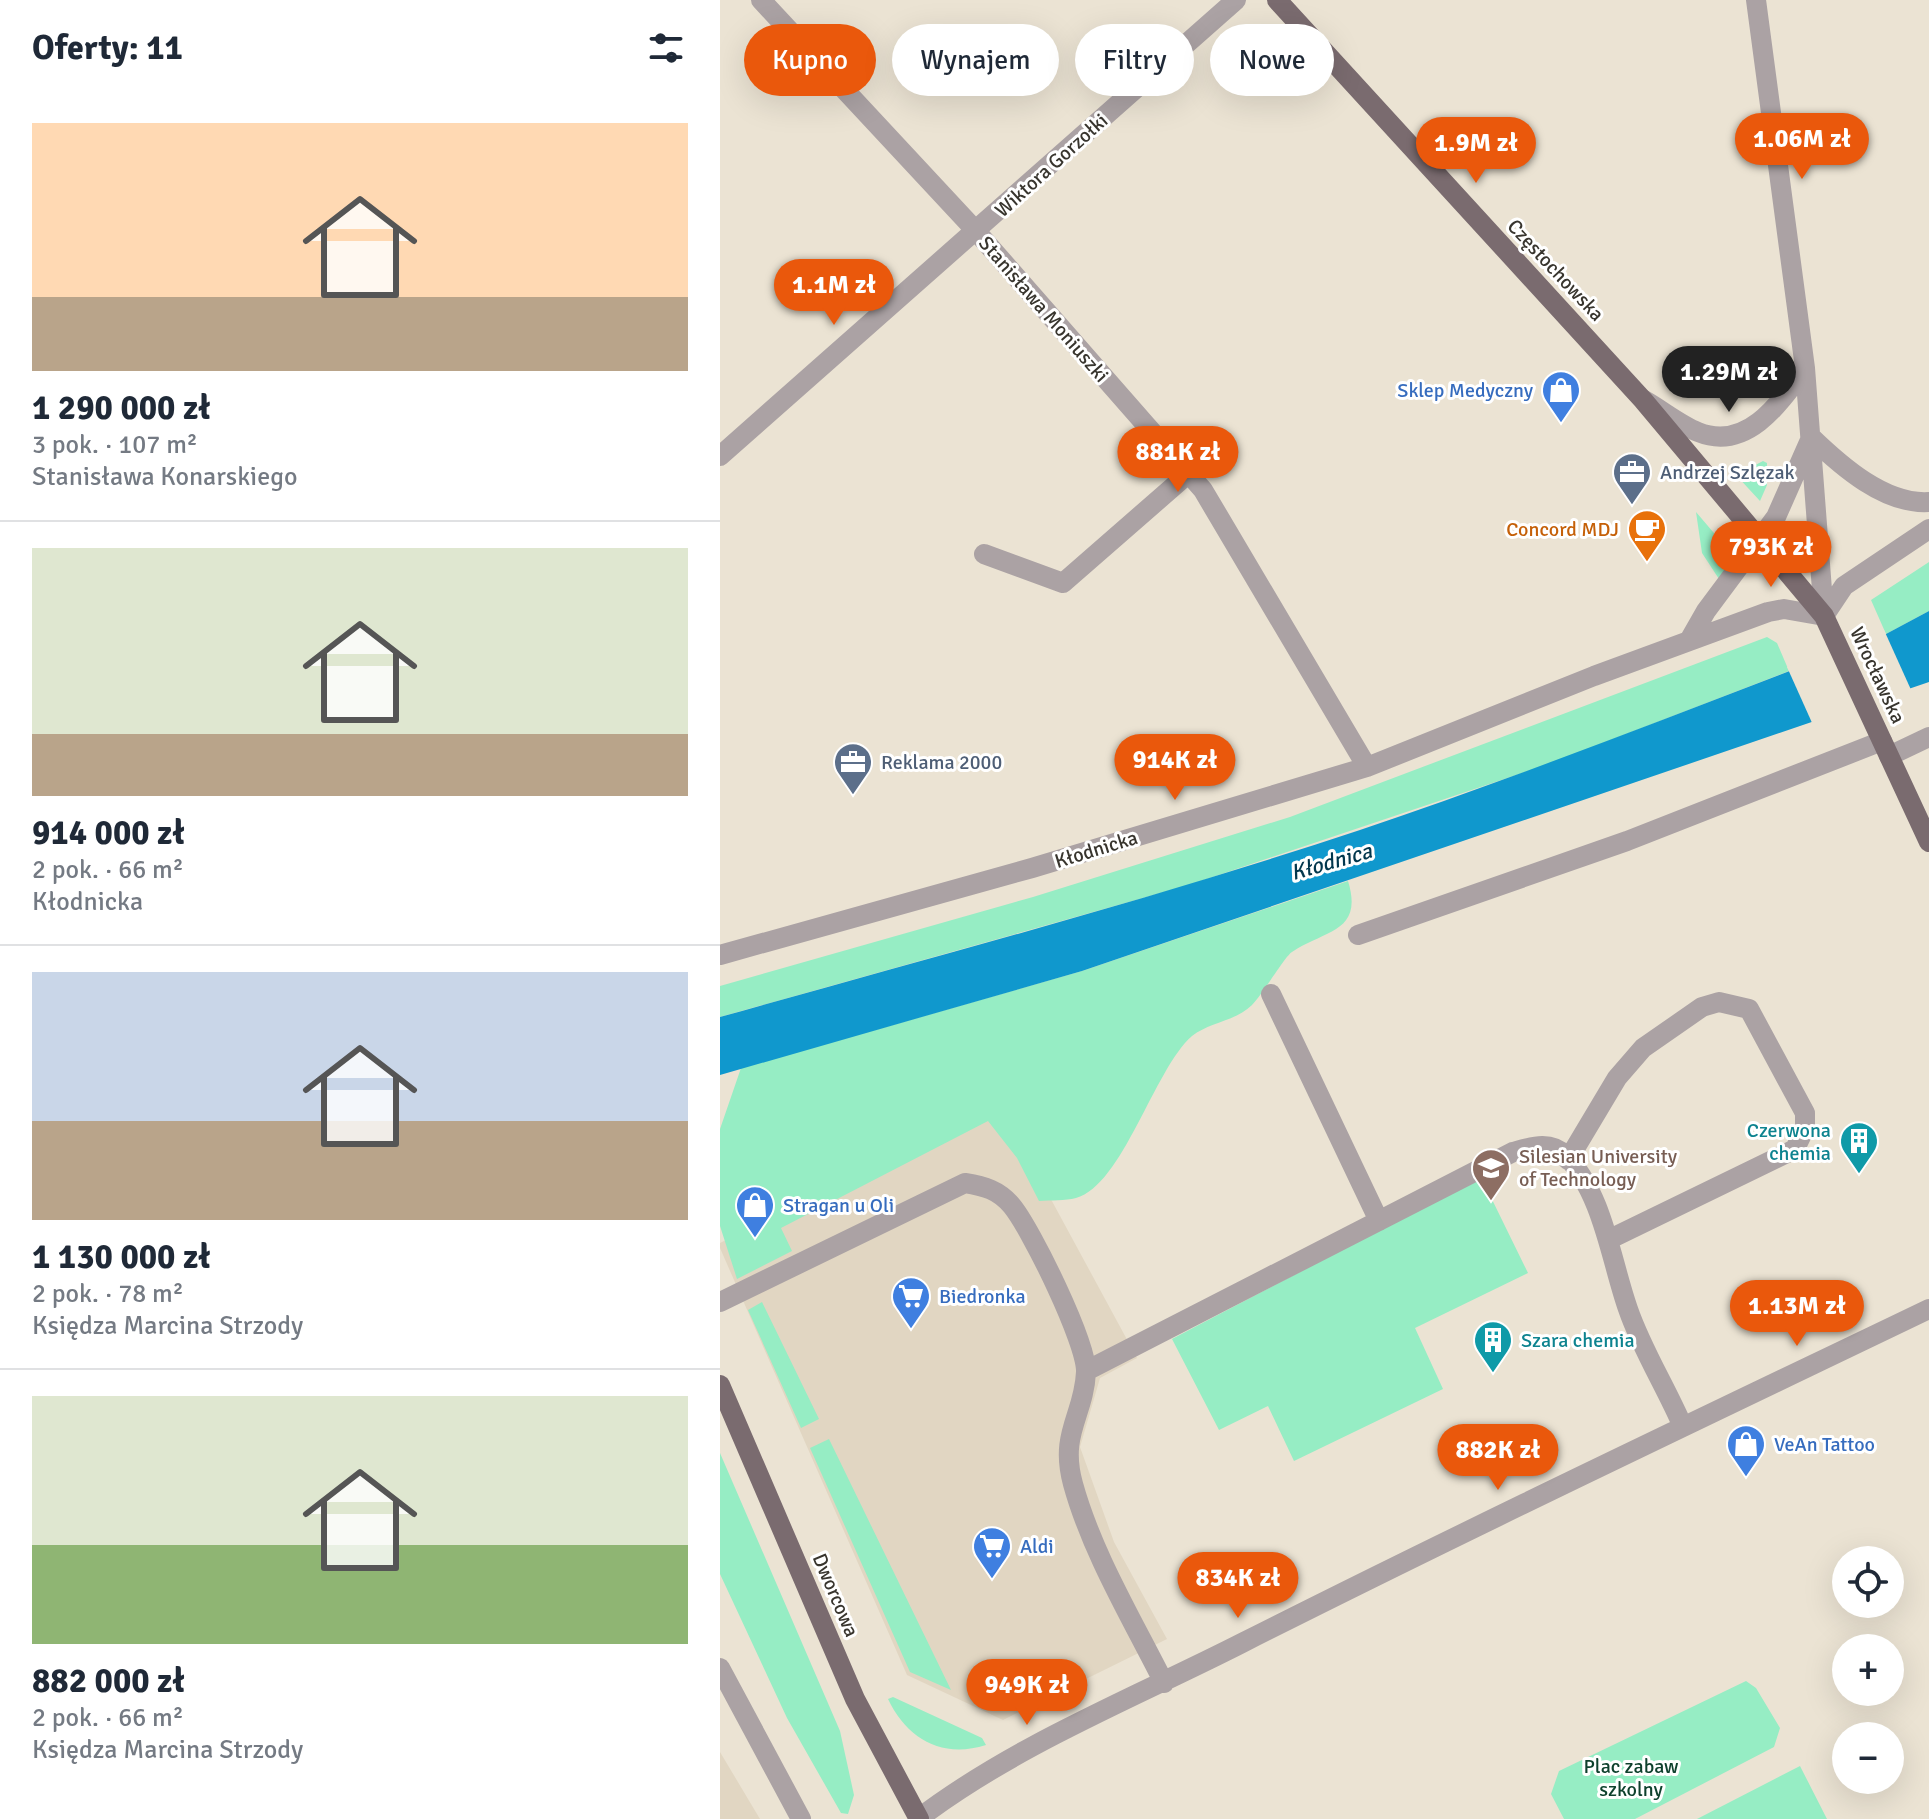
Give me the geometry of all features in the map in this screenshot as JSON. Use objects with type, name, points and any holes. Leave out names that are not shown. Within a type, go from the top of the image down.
[{"type":"main road","name":"Częstochowska","points":[[1277,0],[1643,400],[1824,616]]},
{"type":"main road","name":"Wrocławska","points":[[1824,616],[1929,842]]},
{"type":"main road","name":"Dworcowa","points":[[720,1385],[855,1699],[918,1819]]},
{"type":"street","name":"Stanisława Moniuszki","points":[[761,0],[976,231],[1203,490],[1367,767]]},
{"type":"street","name":"Wiktora Gorzołki","points":[[720,456],[1236,0]]},
{"type":"street","points":[[1756,0],[1805,368],[1824,616]]},
{"type":"street","points":[[1643,400],[1698,432],[1730,438],[1754,428],[1805,368]]},
{"type":"street","points":[[1811,437],[1834,458],[1884,491],[1903,501],[1929,502]]},
{"type":"street","points":[[1690,639],[1706,611],[1776,517],[1811,437]]},
{"type":"street","points":[[984,554],[1063,583],[1189,473]]},
{"type":"street","points":[[1824,616],[1844,586],[1929,529]]},
{"type":"street","name":"Kłodnicka","points":[[720,955],[1017,873],[1367,767],[1690,639],[1784,609],[1824,616]]},
{"type":"street","points":[[1358,935],[1627,841],[1882,740],[1929,737]]},
{"type":"street","points":[[1271,994],[1379,1221]]},
{"type":"street","points":[[1568,1160],[1617,1078],[1643,1048],[1702,1007],[1719,1002],[1749,1009],[1805,1113],[1805,1128],[1795,1149],[1610,1239]]},
{"type":"street","points":[[1086,1371],[1513,1152],[1547,1145],[1568,1160],[1610,1239],[1628,1309],[1683,1427]]},
{"type":"street","points":[[720,1302],[965,1183],[989,1186],[1013,1206],[1079,1338],[1086,1371],[1070,1428],[1066,1457],[1070,1472],[1087,1523],[1164,1683]]},
{"type":"street","points":[[918,1819],[966,1783],[1164,1683],[1929,1309]]},
{"type":"street","points":[[720,1668],[801,1819]]},
{"type":"shaded area","points":[[985,1110],[1014,1131],[1137,1358],[1100,1378],[1080,1447],[1114,1542],[1167,1639],[1003,1720],[907,1675],[720,1248],[720,1243]]},
{"type":"shaded area","points":[[720,1752],[760,1819],[720,1819]]},
{"type":"green space","points":[[1763,461],[1767,463],[1767,485],[1760,501],[1736,475]]},
{"type":"green space","points":[[1696,512],[1731,553],[1731,560],[1719,579],[1702,553]]},
{"type":"green space","points":[[1929,562],[1929,611],[1886,634],[1871,600]]},
{"type":"green space","points":[[1767,637],[1777,643],[1789,671],[1549,764],[1189,885],[720,1017],[720,986],[1033,897],[1290,817]]},
{"type":"green space","points":[[1348,881],[1352,898],[1346,921],[1292,952],[1257,1000],[1246,1010],[1192,1036],[1164,1073],[1109,1172],[1093,1189],[1076,1198],[1039,1201],[1017,1158],[988,1121],[781,1228],[792,1251],[737,1279],[720,1226],[720,1129],[741,1068],[1082,971]]},
{"type":"green space","points":[[1481,1177],[1528,1273],[1415,1328],[1443,1389],[1294,1461],[1268,1406],[1219,1430],[1172,1339]]},
{"type":"green space","points":[[762,1302],[819,1419],[801,1428],[748,1310]]},
{"type":"green space","points":[[829,1439],[951,1690],[910,1672],[810,1448]]},
{"type":"green space","points":[[720,1453],[840,1731],[854,1795],[848,1814],[841,1813],[787,1718],[720,1574]]},
{"type":"green space","name":"Plac zabaw szkolny","points":[[1746,1681],[1756,1688],[1780,1728],[1774,1747],[1635,1819],[1564,1819],[1551,1794],[1559,1771]]},
{"type":"green space","points":[[893,1697],[982,1738],[986,1745],[955,1749],[928,1742],[905,1725],[888,1699]]},
{"type":"green space","points":[[1800,1766],[1827,1819],[1697,1819]]},
{"type":"water","name":"Kłodnica","points":[[1929,611],[1929,682],[1082,971],[720,1075],[720,1017],[1121,904],[1360,830],[1558,759],[1886,634]]},
{"type":"pier","points":[[1884,630],[1912,692],[1813,725],[1787,667]]},
{"type":"place","name":"Sklep Medyczny","points":[[1561,424]]},
{"type":"place","name":"Andrzej Szlęzak","points":[[1632,506]]},
{"type":"place","name":"Concord MDJ","points":[[1647,563]]},
{"type":"place","name":"Reklama 2000","points":[[853,796]]},
{"type":"place","name":"Czerwona chemia","points":[[1859,1175]]},
{"type":"place","name":"Silesian University of Technology","points":[[1491,1202]]},
{"type":"place","name":"Stragan u Oli","points":[[755,1239]]},
{"type":"place","name":"Biedronka","points":[[911,1330]]},
{"type":"place","name":"Szara chemia","points":[[1493,1374]]},
{"type":"place","name":"VeAn Tattoo","points":[[1746,1478]]},
{"type":"place","name":"Aldi","points":[[992,1580]]}]
